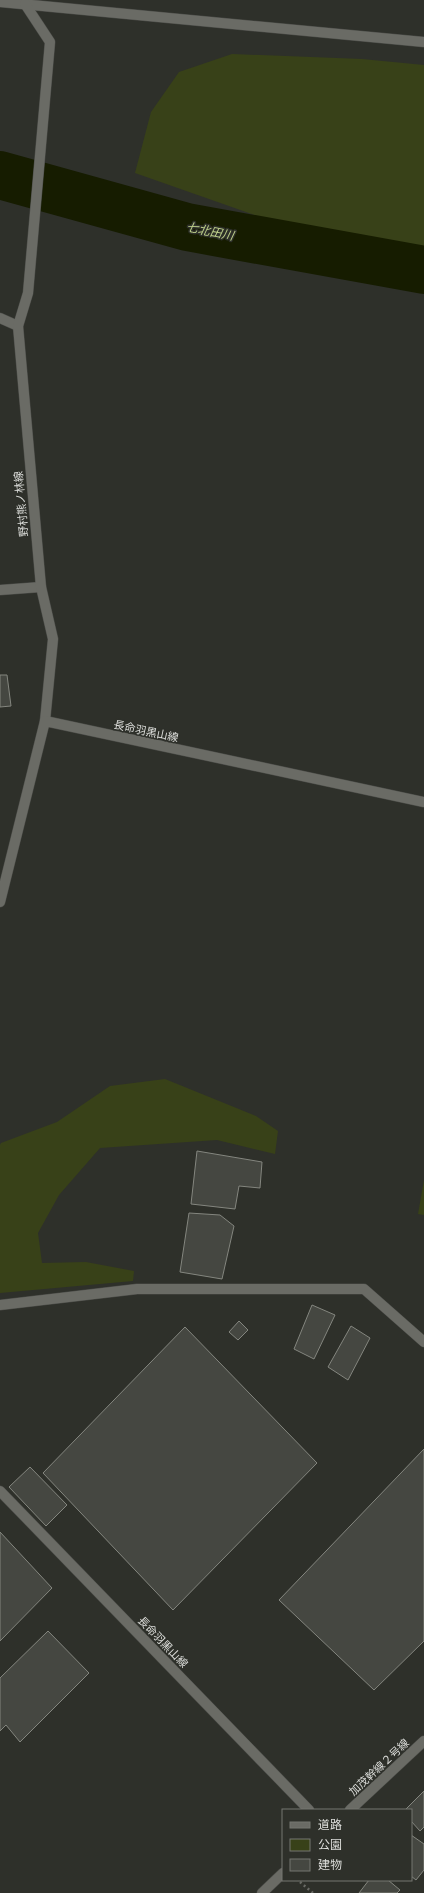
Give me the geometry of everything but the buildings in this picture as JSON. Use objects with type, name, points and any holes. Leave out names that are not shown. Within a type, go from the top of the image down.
[{"type":"street","points":[[0,2],[424,42]]},
{"type":"street","name":"野村熊ノ林線","points":[[25,4],[50,42],[29,285],[18,326],[41,588],[53,639],[45,721]]},
{"type":"street","points":[[0,318],[18,326]]},
{"type":"street","points":[[0,590],[41,588]]},
{"type":"street","points":[[0,902],[45,721]]},
{"type":"street","name":"長命羽黒山線","points":[[45,721],[424,802]]},
{"type":"street","points":[[0,1305],[136,1289],[364,1289],[424,1342]]},
{"type":"street","name":"長命羽黒山線","points":[[0,1491],[308,1809]]},
{"type":"street","name":"加茂幹線２号線","points":[[351,1809],[424,1741]]},
{"type":"street","points":[[262,1893],[282,1874]]},
{"type":"path","points":[[299,1881],[313,1893]]},
{"type":"green space","points":[[232,54],[362,59],[424,65],[424,258],[260,217],[135,173],[151,112],[179,72]]},
{"type":"green space","points":[[165,1079],[256,1116],[278,1131],[275,1154],[217,1140],[100,1148],[59,1195],[38,1233],[42,1263],[86,1262],[134,1271],[133,1281],[0,1293],[1,1143],[57,1122],[110,1086]]},
{"type":"green space","points":[[424,1180],[424,1215],[418,1214]]},
{"type":"waterway","name":"七北田川","points":[[0,175],[187,227],[424,270]]}]
